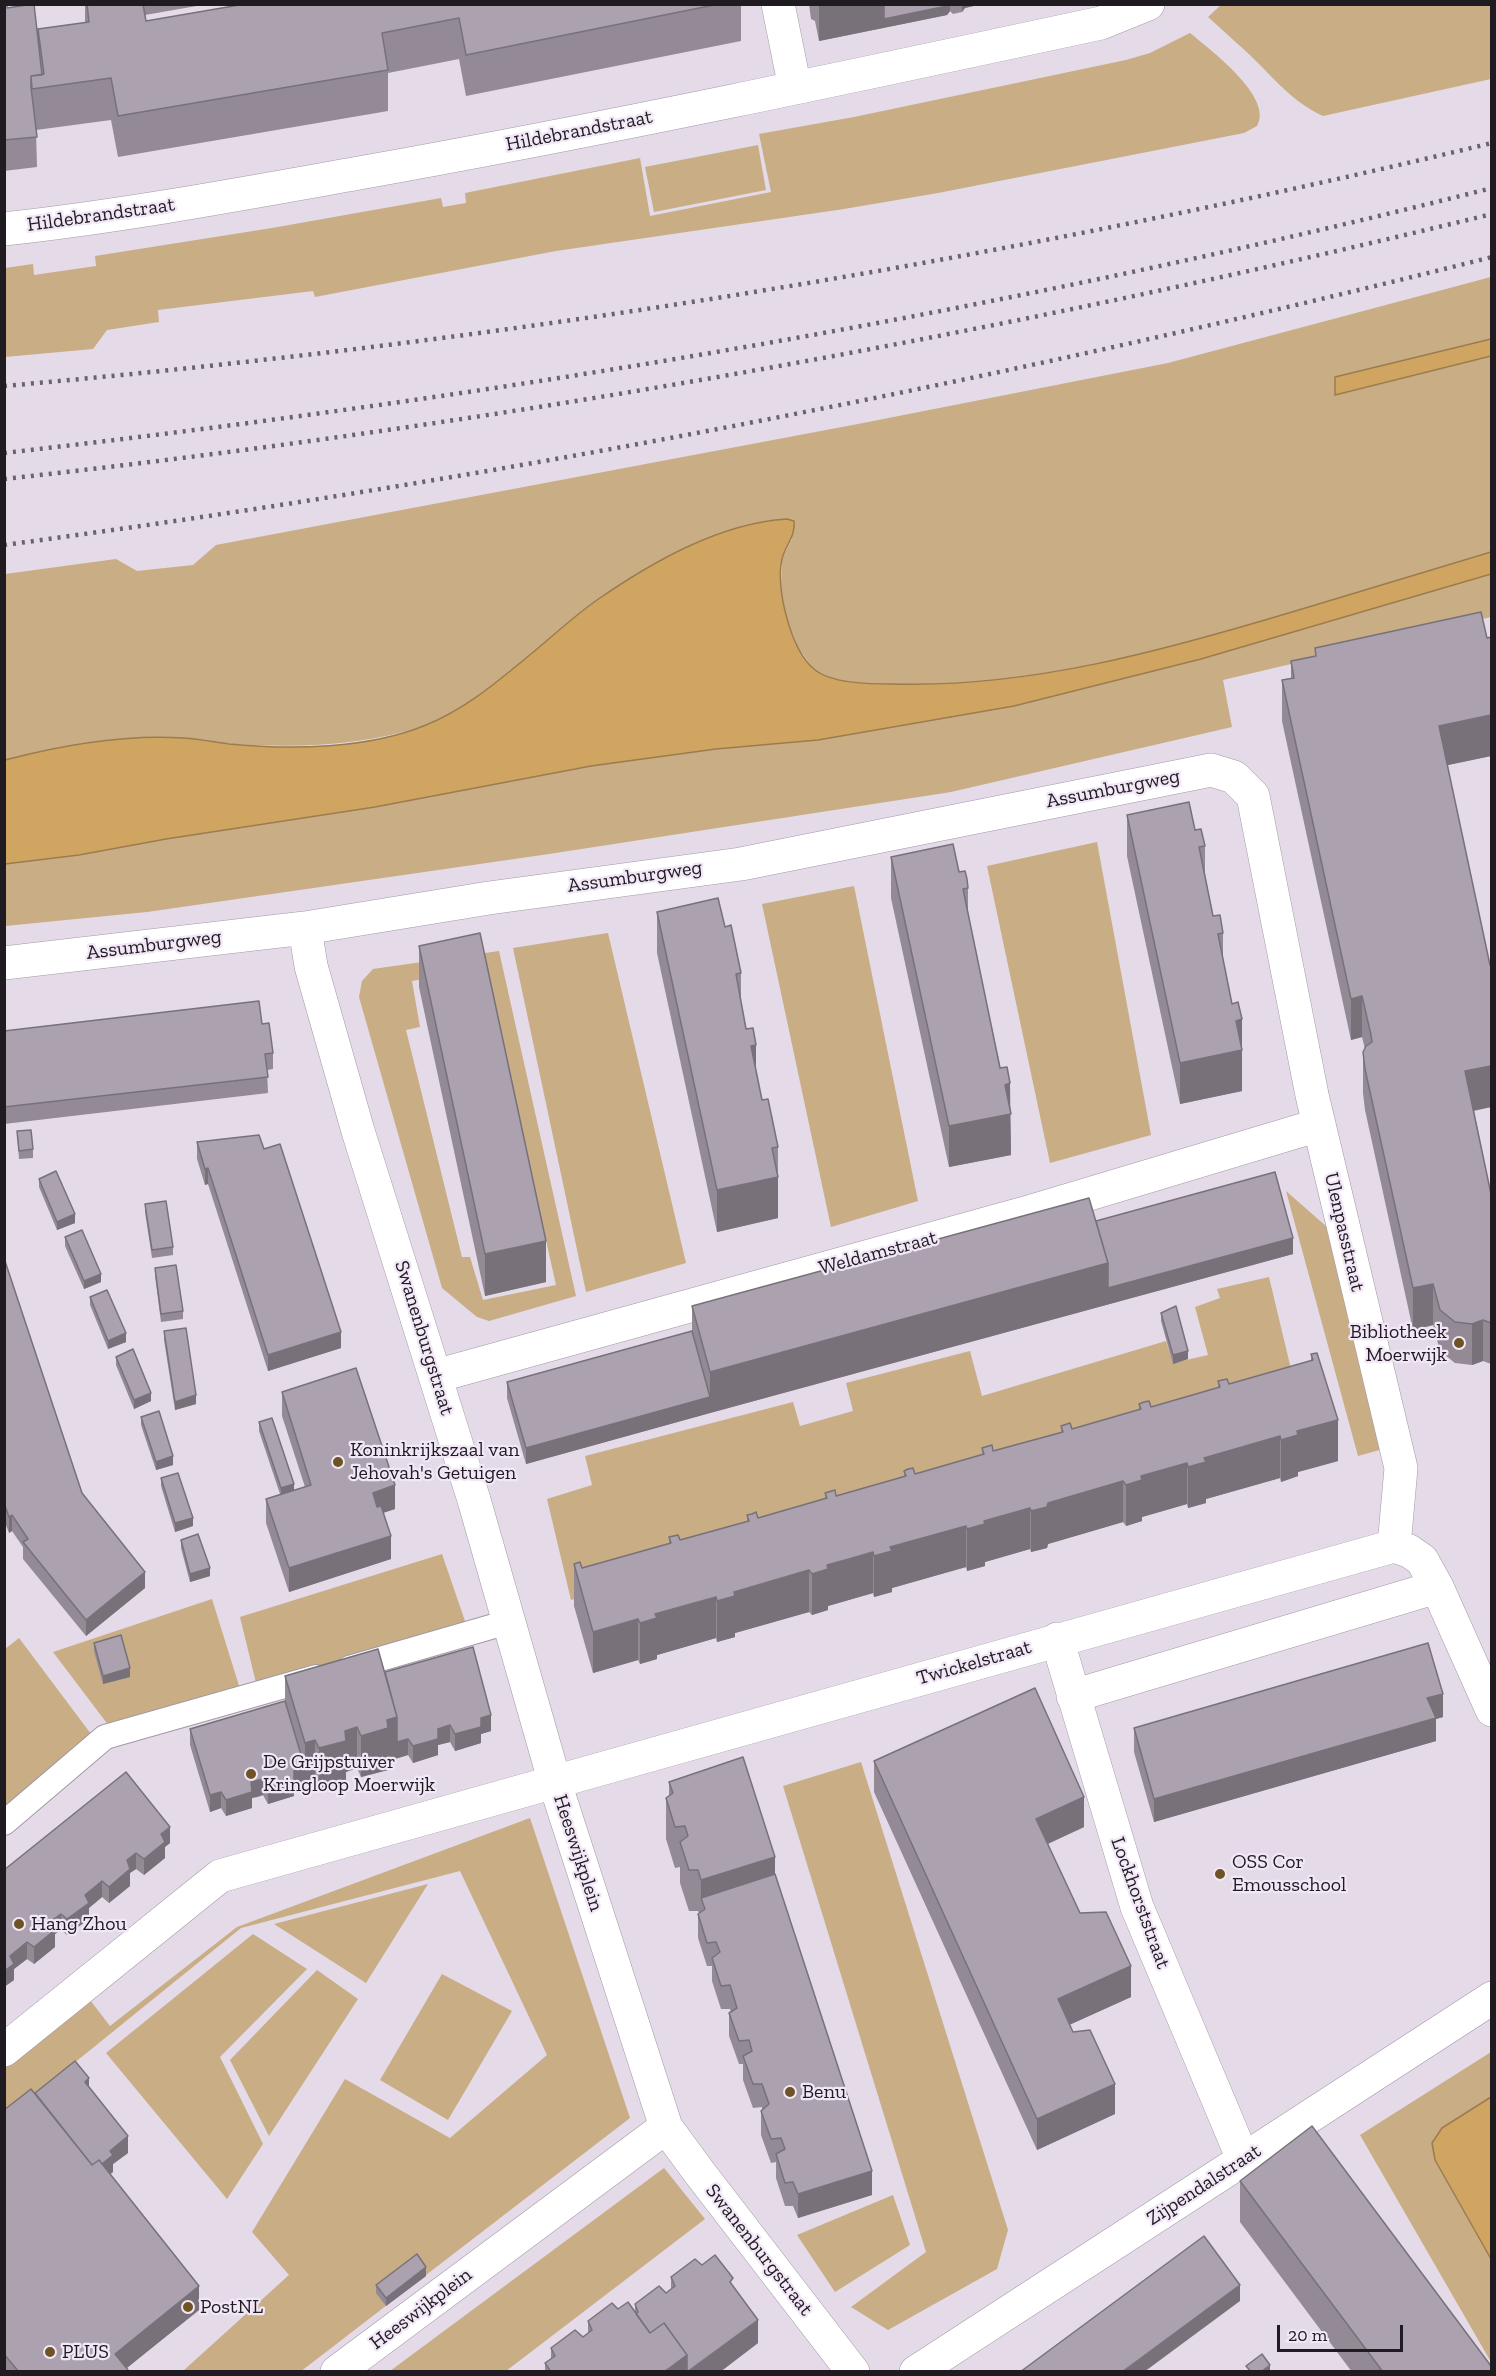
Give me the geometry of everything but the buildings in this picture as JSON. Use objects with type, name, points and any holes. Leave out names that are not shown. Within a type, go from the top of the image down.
[{"type":"street","points":[[778,4],[795,88]]},
{"type":"street","name":"Hildebrandstraat","points":[[4,229],[187,203],[452,157],[795,88],[1101,22],[1148,4]]},
{"type":"street","name":"Assumburgweg","points":[[4,963],[305,928],[489,898],[741,864],[1211,770],[1234,777],[1253,796]]},
{"type":"street","name":"Ulenpasstraat","points":[[1253,796],[1319,1125],[1401,1468],[1394,1546]]},
{"type":"street","name":"Swanenburgstraat","points":[[305,928],[311,966],[352,1109],[436,1376],[555,1783]]},
{"type":"street","name":"Weldamstraat","points":[[436,1376],[1029,1212],[1319,1125]]},
{"type":"street","points":[[1394,1546],[1409,1551],[1422,1560],[1437,1587],[1491,1710]]},
{"type":"street","name":"Twickelstraat","points":[[555,1783],[1057,1639],[1394,1546]]},
{"type":"street","points":[[1073,1696],[1437,1587]]},
{"type":"street","name":"Lockhorststraat","points":[[1057,1639],[1137,1907],[1243,2159]]},
{"type":"street","name":"Heeswijkplein","points":[[4,2050],[220,1876],[555,1783],[666,2127],[337,2372]]},
{"type":"street","name":"Zijpendalstraat","points":[[916,2372],[1491,1998]]},
{"type":"street","name":"Swanenburgstraat","points":[[666,2127],[853,2372]]},
{"type":"lane","points":[[4,1823],[105,1737],[508,1622]]},
{"type":"shaded area","points":[[1222,4],[1491,5],[1491,79],[1323,116],[1287,92],[1208,17]]},
{"type":"shaded area","points":[[1190,33],[1224,62],[1248,88],[1256,101],[1260,114],[1257,126],[1244,133],[938,193],[844,209],[556,251],[315,297],[313,291],[158,310],[159,322],[107,330],[93,349],[5,357],[5,268],[33,264],[34,275],[96,266],[95,256],[441,198],[443,207],[466,203],[465,193],[640,158],[650,216],[771,192],[759,134],[854,117],[1126,60],[1150,53]]},
{"type":"shaded area","points":[[758,145],[766,190],[654,212],[645,167]]},
{"type":"shaded area","points":[[1491,277],[1491,339],[1336,377],[1336,395],[1491,356],[1491,552],[1188,644],[1090,666],[971,684],[862,684],[837,680],[814,670],[798,647],[786,617],[781,591],[782,559],[792,539],[773,520],[707,538],[642,571],[597,600],[513,671],[468,704],[421,727],[352,742],[281,746],[161,737],[116,739],[71,745],[5,760],[5,574],[116,559],[137,571],[193,565],[216,545],[1168,363]]},
{"type":"shaded area","points":[[1491,339],[1491,356],[1335,395],[1335,377]]},
{"type":"shaded area","points":[[787,519],[794,521],[794,526],[782,559],[781,586],[787,618],[798,648],[806,660],[821,674],[830,678],[863,683],[944,684],[994,680],[1095,664],[1194,640],[1491,552],[1491,574],[1201,659],[1014,706],[818,740],[716,749],[591,766],[375,807],[166,839],[79,855],[5,864],[5,760],[71,745],[116,739],[161,737],[253,746],[303,747],[355,743],[403,733],[426,725],[468,703],[588,606],[640,572],[712,536],[762,522]]},
{"type":"shaded area","points":[[1491,574],[1491,617],[1223,680],[1232,727],[951,792],[549,854],[147,912],[5,926],[4,864],[79,855],[166,839],[375,807],[591,766],[716,749],[818,740],[1014,706],[1201,659]]},
{"type":"shaded area","points":[[1097,842],[1151,1135],[1050,1163],[987,866]]},
{"type":"shaded area","points":[[854,886],[918,1201],[831,1227],[762,904]]},
{"type":"shaded area","points":[[608,933],[686,1263],[586,1292],[513,948]]},
{"type":"shaded area","points":[[499,951],[576,1296],[489,1321],[477,1317],[442,1288],[359,997],[362,981],[373,969]],"holes":[[[485,969],[556,1285],[483,1300],[470,1257],[462,1257],[406,1030],[420,1027],[412,981]]]},
{"type":"shaded area","points":[[1286,1191],[1327,1227],[1383,1449],[1358,1456]]},
{"type":"shaded area","points":[[1269,1277],[1296,1390],[571,1600],[547,1499],[592,1485],[585,1456],[793,1402],[800,1426],[853,1411],[846,1383],[970,1351],[982,1396],[1166,1341],[1173,1363],[1208,1355],[1195,1307],[1220,1298],[1217,1289]]},
{"type":"shaded area","points":[[442,1554],[466,1624],[257,1687],[240,1617]]},
{"type":"shaded area","points":[[212,1599],[240,1689],[109,1726],[53,1652]]},
{"type":"shaded area","points":[[19,1638],[94,1738],[5,1814],[5,1649]]},
{"type":"shaded area","points":[[861,1762],[1008,2230],[997,2269],[888,2330],[851,2307],[926,2252],[783,1786]]},
{"type":"shaded area","points":[[530,1818],[630,2118],[300,2372],[183,2371],[289,2275],[252,2232],[345,2079],[450,2138],[547,2055],[460,1871],[241,1928],[5,2119],[5,2068],[90,2000],[110,2026],[237,1927]]},
{"type":"shaded area","points":[[428,1884],[366,1983],[274,1924]]},
{"type":"shaded area","points":[[253,1934],[307,1969],[220,2057],[263,2144],[227,2199],[106,2053]]},
{"type":"shaded area","points":[[317,1970],[358,1999],[269,2136],[230,2060]]},
{"type":"shaded area","points":[[442,1974],[512,2011],[448,2120],[380,2080]]},
{"type":"shaded area","points":[[1491,2052],[1491,2097],[1442,2128],[1435,2160],[1491,2259],[1491,2362],[1360,2135]]},
{"type":"shaded area","points":[[1491,2097],[1491,2259],[1435,2160],[1432,2143],[1442,2128]]},
{"type":"shaded area","points":[[664,2168],[705,2219],[506,2371],[390,2371]]},
{"type":"shaded area","points":[[893,2195],[910,2245],[835,2292],[797,2235]]},
{"type":"railway","points":[[4,386],[192,368],[379,346],[566,321],[752,292],[1124,225],[1308,186],[1492,143]]},
{"type":"railway","points":[[4,453],[379,405],[753,346],[1124,274],[1309,233],[1492,188]]},
{"type":"railway","points":[[4,479],[192,457],[379,431],[566,403],[752,371],[1123,298],[1308,258],[1492,214]]},
{"type":"railway","points":[[4,545],[379,489],[752,422],[1123,345],[1492,257]]},
{"type":"place","name":"Bibliotheek Moerwijk","points":[[1459,1343]]},
{"type":"place","name":"Koninkrijkszaal van Jehovah's Getuigen","points":[[338,1462]]},
{"type":"place","name":"De Grijpstuiver Kringloop Moerwijk","points":[[251,1774]]},
{"type":"place","name":"OSS Cor Emousschool","points":[[1220,1874]]},
{"type":"place","name":"Hang Zhou","points":[[19,1924]]},
{"type":"place","name":"Benu","points":[[790,2092]]},
{"type":"place","name":"PostNL","points":[[188,2307]]},
{"type":"place","name":"PLUS","points":[[50,2352]]}]
